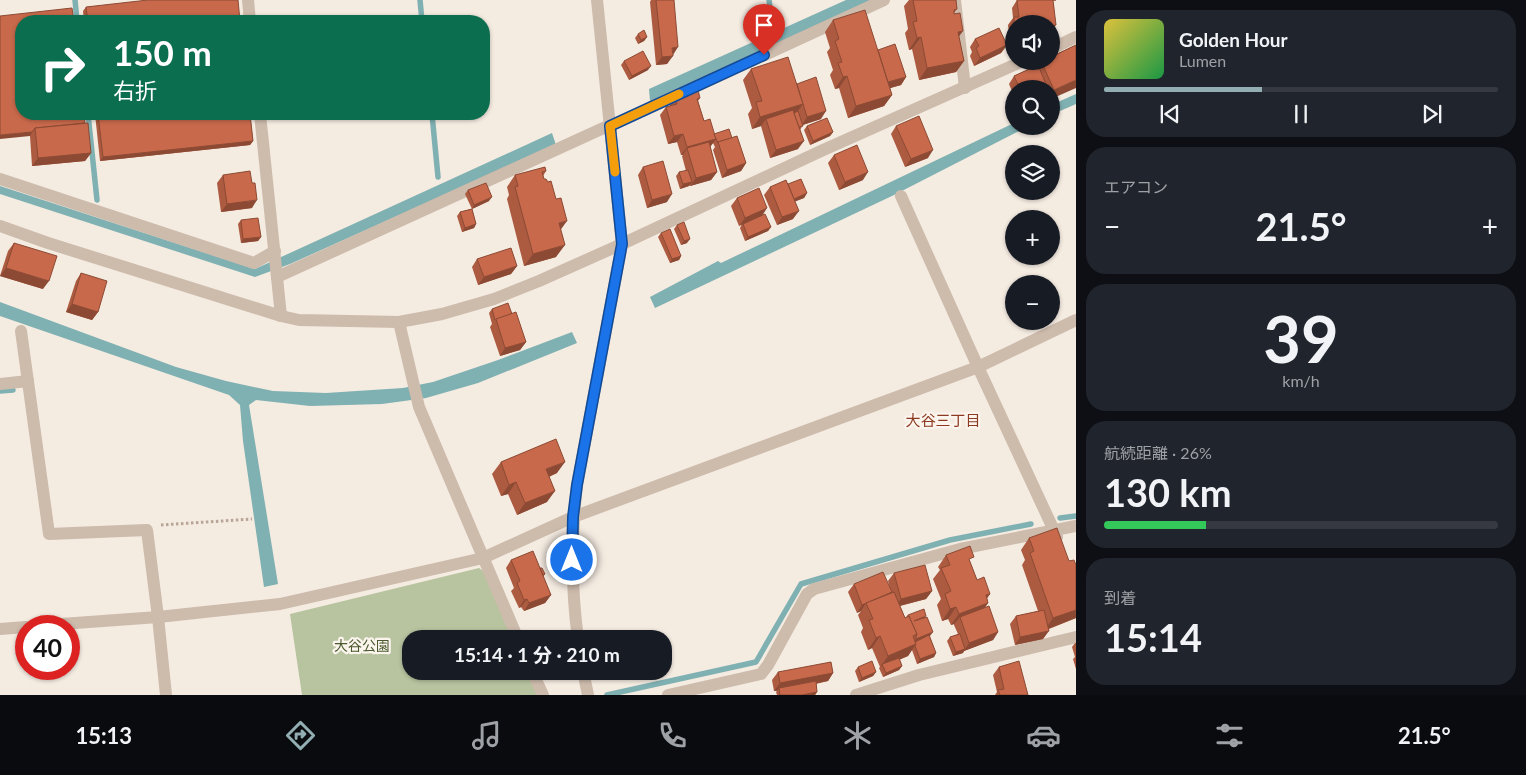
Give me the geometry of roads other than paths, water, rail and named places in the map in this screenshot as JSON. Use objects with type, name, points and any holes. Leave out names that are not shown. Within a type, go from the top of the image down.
[{"type":"street","points":[[248,0],[249,15]]},
{"type":"street","points":[[577,630],[572,544],[573,517],[577,485],[622,244],[597,0]]},
{"type":"street","points":[[277,277],[884,0]]},
{"type":"street","points":[[955,0],[965,88]]},
{"type":"street","points":[[1060,44],[1076,37]]},
{"type":"street","points":[[0,226],[48,243],[281,316],[299,320],[398,322],[442,314],[540,281],[812,155],[1005,69]]},
{"type":"street","points":[[261,120],[281,316]]},
{"type":"street","points":[[0,179],[254,263],[274,251]]},
{"type":"street","points":[[901,196],[1061,545]]},
{"type":"street","points":[[80,623],[158,617],[280,604],[483,558],[573,517],[978,367],[1076,320]]},
{"type":"street","points":[[398,322],[419,407],[514,630]]},
{"type":"street","points":[[21,331],[49,534],[147,530],[166,695]]},
{"type":"street","points":[[0,384],[28,381]]},
{"type":"street","points":[[668,695],[761,674],[768,666],[807,594],[814,589],[960,549],[1076,526]]},
{"type":"street","points":[[0,629],[15,628]]},
{"type":"street","points":[[856,695],[919,675],[1076,637]]},
{"type":"street","points":[[536,680],[543,695]]},
{"type":"street","points":[[585,680],[588,695]]},
{"type":"water","points":[[846,0],[873,0],[650,101],[649,89]]},
{"type":"water","points":[[1076,94],[1076,104],[1060,111],[1060,101]]},
{"type":"water","points":[[1005,127],[1005,135],[1011,135],[894,195],[655,308],[650,297],[718,261],[721,263]]},
{"type":"water","points":[[552,133],[556,145],[290,264],[255,277],[0,194],[0,186],[255,269]]},
{"type":"water","points":[[0,302],[176,367],[226,381],[273,391],[326,393],[403,388],[433,382],[572,332],[577,343],[478,383],[426,398],[382,404],[310,406],[256,400],[249,405],[278,584],[264,587],[243,441],[240,405],[229,395],[0,316]]},
{"type":"waterway","points":[[75,0],[76,15]]},
{"type":"waterway","points":[[420,0],[421,15]]},
{"type":"waterway","points":[[769,0],[772,23]]},
{"type":"waterway","points":[[89,120],[97,200]]},
{"type":"waterway","points":[[433,120],[438,177]]},
{"type":"waterway","points":[[0,391],[13,390]]},
{"type":"waterway","points":[[1060,518],[1076,516]]},
{"type":"waterway","points":[[607,695],[756,662],[801,584],[950,540],[1031,524]]},
{"type":"district","name":"大谷三丁目","points":[[943,421]]},
{"type":"park label","name":"大谷公園","points":[[362,646]]}]
